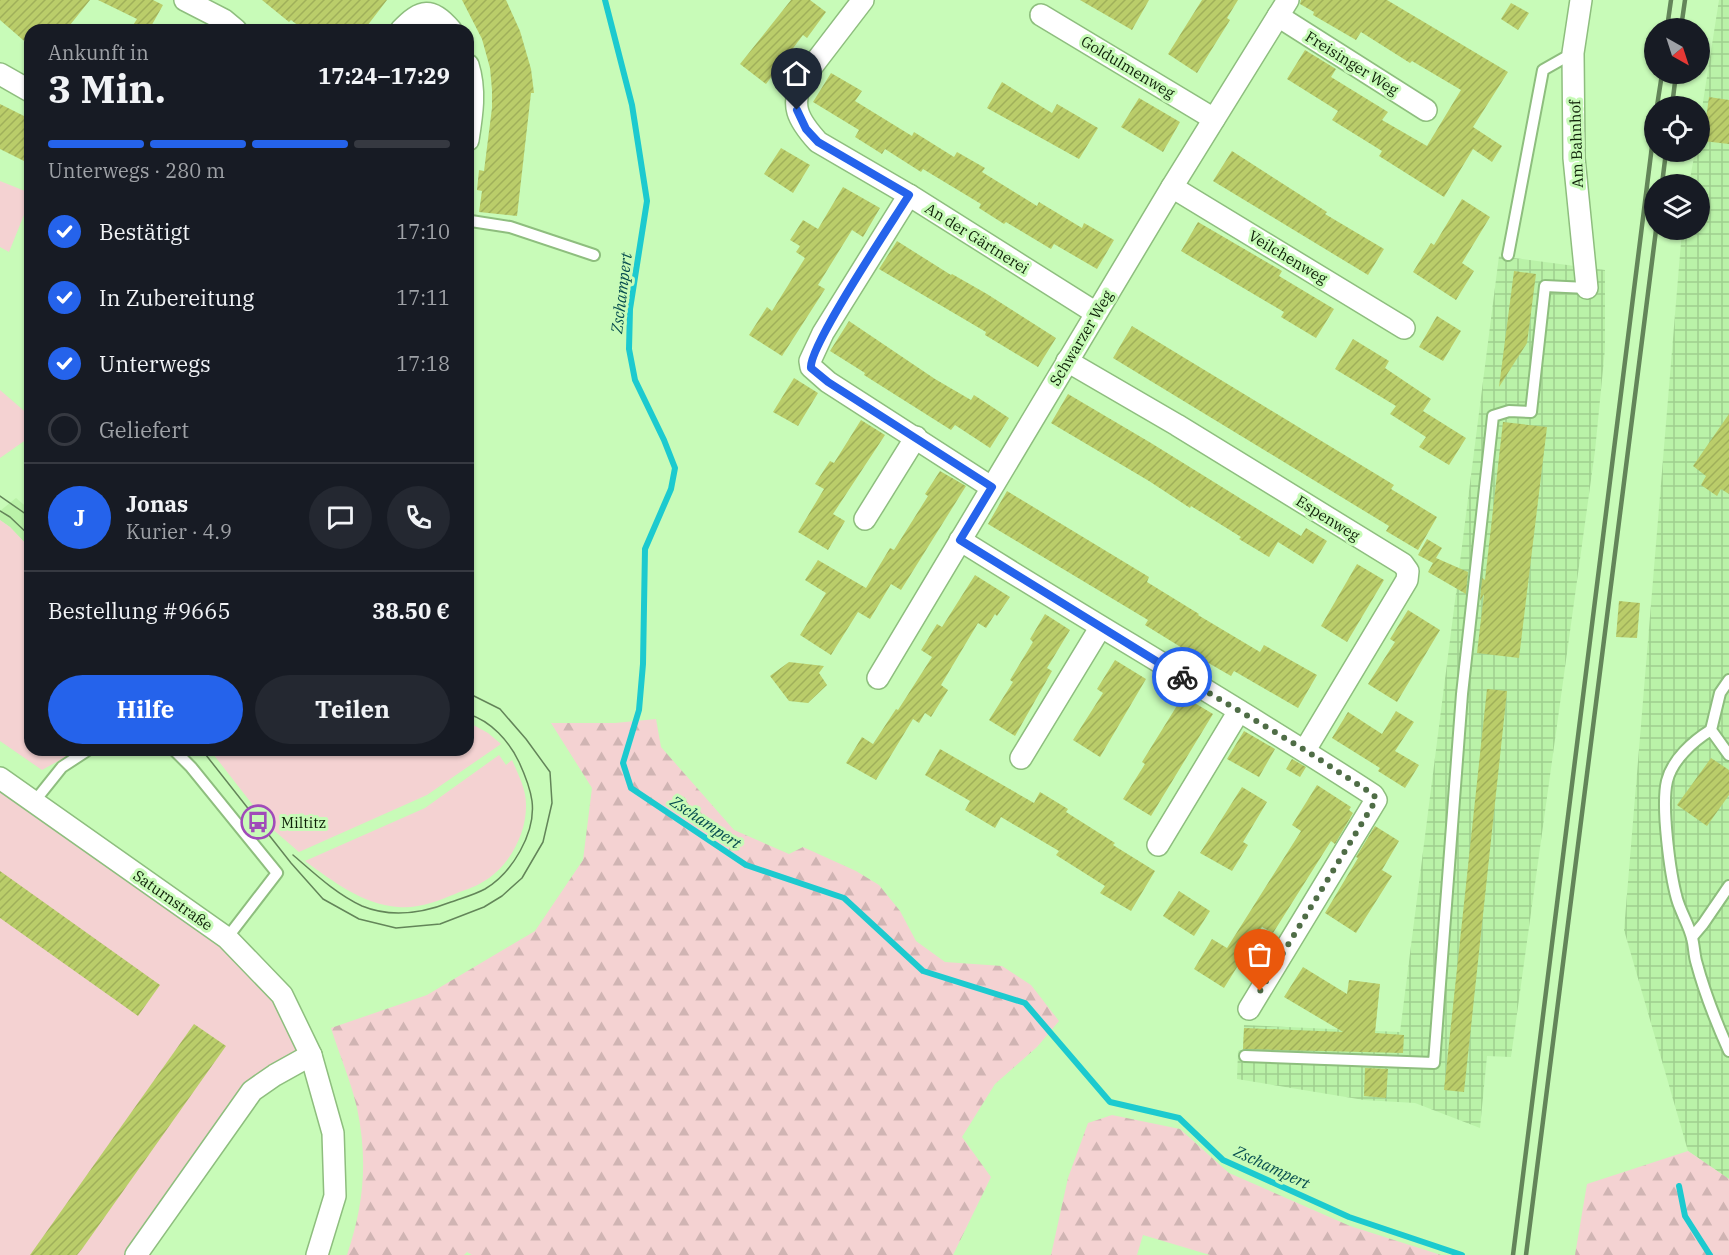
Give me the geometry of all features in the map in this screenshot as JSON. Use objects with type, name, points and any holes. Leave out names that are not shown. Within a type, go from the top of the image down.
[{"type":"street","points":[[185,0],[229,24]]},
{"type":"street","name":"An der Gärtnerei","points":[[863,0],[804,77],[798,89],[797,110],[806,129],[818,142],[909,195],[1096,313]]},
{"type":"street","name":"Am Bahnhof","points":[[1581,0],[1573,53],[1574,158],[1587,288]]},
{"type":"street","name":"Freisinger Weg","points":[[1283,8],[1426,110]]},
{"type":"street","name":"Schwarzer Weg","points":[[878,678],[1172,187],[1283,8]]},
{"type":"street","points":[[408,24],[418,15],[429,12],[446,24]]},
{"type":"street","name":"Goldulmenweg","points":[[1041,15],[1215,119]]},
{"type":"street","points":[[0,74],[24,88]]},
{"type":"street","name":"Veilchenweg","points":[[1172,187],[1404,328]]},
{"type":"street","points":[[909,195],[823,333],[810,361],[811,368],[828,382],[992,487]]},
{"type":"street","name":"Espenweg","points":[[1067,361],[1187,431],[1403,564],[1408,571],[1407,580],[1305,750]]},
{"type":"street","points":[[865,519],[916,437]]},
{"type":"street","points":[[960,540],[1100,628],[1305,750],[1374,795],[1376,800],[1249,1009]]},
{"type":"street","points":[[1022,759],[1100,628]]},
{"type":"street","points":[[1158,845],[1239,711]]},
{"type":"street","name":"Saturnstraße","points":[[0,778],[227,938],[282,995],[311,1055],[333,1133],[335,1196],[317,1255]]},
{"type":"street","points":[[136,1255],[252,1091],[311,1055]]},
{"type":"lane","points":[[1508,255],[1543,70],[1573,53]]},
{"type":"lane","points":[[474,221],[510,227],[594,255]]},
{"type":"lane","points":[[1245,1056],[1434,1063],[1462,694],[1493,416],[1509,411],[1531,412],[1545,286],[1587,288]]},
{"type":"lane","points":[[1729,680],[1720,693],[1711,730],[1695,740],[1675,764],[1667,779],[1665,795],[1668,845],[1677,899],[1692,937],[1695,959],[1729,1051]]},
{"type":"lane","points":[[1711,730],[1729,755]]},
{"type":"lane","points":[[34,802],[62,767],[79,756]]},
{"type":"lane","points":[[180,756],[277,873],[227,938]]},
{"type":"lane","points":[[1692,937],[1729,886]]},
{"type":"shaded area","points":[[1719,0],[1729,0],[1729,1179],[1688,1151],[1624,930],[1681,240],[1710,240],[1710,174],[1691,174],[1693,162],[1710,162],[1710,96],[1704,96],[1706,84],[1710,84],[1710,57]]},
{"type":"shaded area","points":[[1499,256],[1605,270],[1605,349],[1595,451],[1511,1057],[1487,1056],[1480,1128],[1415,1103],[1364,1100],[1237,1079],[1238,1051],[1243,1050],[1244,1025],[1400,1032]]},
{"type":"shaded area","points":[[16,498],[24,505],[24,542],[0,520],[0,511]]},
{"type":"green space","points":[[0,181],[24,191],[24,215],[9,252],[0,247]]},
{"type":"green space","points":[[0,390],[24,411],[24,441],[0,458]]},
{"type":"green space","points":[[0,520],[24,542],[24,756],[67,756],[42,770],[0,741]]},
{"type":"green space","points":[[656,719],[661,747],[734,830],[789,854],[803,847],[856,871],[879,885],[900,911],[916,941],[945,962],[1002,966],[1031,985],[1059,1021],[1037,1047],[995,1084],[962,1137],[991,1177],[953,1255],[472,1255],[467,1252],[464,1255],[347,1255],[361,1200],[362,1146],[357,1108],[331,1028],[427,995],[535,931],[583,860],[592,788],[551,723],[615,723]]},
{"type":"green space","points":[[474,725],[501,744],[427,795],[299,852],[270,827],[215,756],[474,756]]},
{"type":"green space","points":[[499,755],[506,765],[512,760],[517,771],[525,793],[525,815],[514,850],[500,869],[478,885],[428,904],[398,907],[360,897],[305,861],[425,808]]},
{"type":"green space","points":[[0,778],[227,938],[282,995],[311,1055],[252,1091],[136,1255],[0,1255]]},
{"type":"green space","points":[[1112,1115],[1180,1129],[1229,1173],[1350,1226],[1441,1255],[1210,1255],[1143,1235],[1137,1255],[1051,1255],[1068,1178],[1088,1123]]},
{"type":"green space","points":[[1688,1151],[1729,1179],[1729,1255],[1575,1255],[1587,1184]]},
{"type":"building","points":[[0,0],[90,0],[71,24],[24,24],[24,41],[0,20]]},
{"type":"building","points":[[98,0],[153,0],[163,5],[152,24],[134,24],[137,19]]},
{"type":"building","points":[[262,0],[387,0],[369,24],[296,24],[291,20],[289,22]]},
{"type":"building","points":[[462,0],[506,0],[520,31],[531,69],[534,93],[531,93],[517,216],[479,212],[482,191],[477,190],[479,170],[484,171],[492,90],[490,68],[482,39]]},
{"type":"building","points":[[791,0],[810,0],[826,12],[807,38],[803,35],[766,84],[740,64]]},
{"type":"building","points":[[1080,0],[1149,0],[1132,30]]},
{"type":"building","points":[[1202,0],[1238,0],[1227,18],[1230,20],[1197,73],[1168,54]]},
{"type":"building","points":[[1301,0],[1387,0],[1508,72],[1473,127],[1502,146],[1492,162],[1473,149],[1444,197],[1379,156],[1382,151],[1332,120],[1338,111],[1287,79],[1305,50],[1336,69],[1331,77],[1388,112],[1382,120],[1427,146],[1461,90],[1412,61],[1410,63],[1361,32],[1356,40],[1313,15],[1314,12],[1300,4]]},
{"type":"building","points":[[1511,3],[1529,13],[1518,30],[1501,19]]},
{"type":"building","points":[[831,73],[862,91],[855,101],[912,136],[914,132],[954,157],[957,152],[985,168],[982,172],[1037,206],[1039,202],[1082,228],[1084,223],[1114,240],[1097,269],[1054,244],[1051,249],[1006,222],[1004,224],[979,208],[981,204],[923,169],[921,172],[885,149],[882,154],[855,137],[859,130],[813,102]]},
{"type":"building","points":[[1002,82],[1052,113],[1057,104],[1098,128],[1079,159],[987,108]]},
{"type":"building","points":[[1710,97],[1729,100],[1729,144],[1710,142]]},
{"type":"building","points":[[1139,98],[1180,122],[1163,152],[1121,127]]},
{"type":"building","points":[[0,104],[24,116],[24,161],[0,149]]},
{"type":"building","points":[[781,148],[810,165],[793,193],[764,174]]},
{"type":"building","points":[[1232,151],[1327,212],[1325,214],[1384,249],[1368,275],[1213,181]]},
{"type":"building","points":[[843,187],[880,208],[863,237],[852,230],[818,285],[825,289],[782,356],[749,335],[767,307],[772,311],[805,258],[796,252],[800,246],[790,240],[803,220],[818,229]]},
{"type":"building","points":[[1462,199],[1490,217],[1462,263],[1474,271],[1456,300],[1413,272],[1431,243],[1434,245]]},
{"type":"building","points":[[1198,222],[1282,271],[1279,276],[1334,309],[1316,338],[1281,317],[1284,312],[1181,251]]},
{"type":"building","points":[[897,241],[1056,338],[1038,367],[985,335],[986,332],[879,269]]},
{"type":"building","points":[[1514,271],[1536,274],[1527,343],[1499,387]]},
{"type":"building","points":[[1437,316],[1461,331],[1443,361],[1419,347]]},
{"type":"building","points":[[849,321],[935,379],[971,400],[974,395],[1009,418],[990,448],[955,425],[951,430],[830,351]]},
{"type":"building","points":[[1132,326],[1394,485],[1391,489],[1437,517],[1418,550],[1386,531],[1389,526],[1113,358]]},
{"type":"building","points":[[1353,339],[1389,361],[1385,368],[1431,399],[1423,411],[1466,438],[1449,465],[1419,447],[1426,437],[1390,414],[1396,406],[1335,369]]},
{"type":"building","points":[[794,378],[818,393],[798,426],[773,412]]},
{"type":"building","points":[[1068,394],[1301,536],[1306,528],[1327,541],[1313,564],[1278,542],[1269,557],[1191,506],[1190,508],[1051,423]]},
{"type":"building","points":[[1729,414],[1729,494],[1721,489],[1717,496],[1701,485],[1706,476],[1693,466]]},
{"type":"building","points":[[861,420],[885,435],[833,514],[845,521],[828,550],[798,532],[824,489],[815,484],[830,461],[834,463]]},
{"type":"building","points":[[1503,422],[1547,427],[1519,658],[1477,653],[1484,594],[1480,601],[1482,578],[1485,580]]},
{"type":"building","points":[[940,471],[966,486],[901,590],[891,584],[870,619],[858,612],[831,655],[800,635],[826,593],[805,580],[818,560],[866,588],[890,548],[894,550],[928,496],[925,494]]},
{"type":"building","points":[[1007,491],[1149,577],[1147,582],[1260,652],[1264,645],[1317,675],[1298,708],[1234,671],[1231,676],[1179,646],[1145,625],[1148,620],[988,524]]},
{"type":"building","points":[[1427,539],[1442,548],[1436,558],[1468,572],[1466,594],[1428,572],[1433,563],[1418,555]]},
{"type":"building","points":[[1357,564],[1384,580],[1347,642],[1321,626]]},
{"type":"building","points":[[975,575],[1010,597],[986,628],[978,623],[941,685],[948,690],[931,717],[925,713],[919,723],[913,719],[876,780],[846,763],[862,737],[873,744],[896,709],[898,710],[932,657],[921,650],[937,624],[942,627]]},
{"type":"building","points":[[1619,601],[1640,603],[1637,638],[1616,637]]},
{"type":"building","points":[[1408,610],[1440,630],[1397,702],[1368,684],[1395,642],[1390,639]]},
{"type":"building","points":[[1045,614],[1070,630],[1047,668],[1052,671],[1015,736],[989,720],[1013,682],[1010,680],[1033,642],[1030,639]]},
{"type":"building","points":[[1115,660],[1146,679],[1100,757],[1073,740],[1103,693],[1097,689]]},
{"type":"building","points":[[789,662],[824,666],[819,673],[827,685],[808,703],[789,701],[770,676]]},
{"type":"building","points":[[1487,689],[1507,691],[1464,1092],[1444,1090]]},
{"type":"building","points":[[1183,696],[1213,714],[1151,816],[1123,799],[1145,764],[1142,762]]},
{"type":"building","points":[[1396,711],[1414,722],[1395,751],[1419,765],[1405,788],[1378,771],[1380,768],[1332,738],[1348,712],[1382,734]]},
{"type":"building","points":[[1244,731],[1275,749],[1259,777],[1227,759]]},
{"type":"building","points":[[940,749],[1034,803],[1040,792],[1068,809],[1066,812],[1115,843],[1113,845],[1155,871],[1131,911],[1100,893],[1105,886],[1056,855],[1059,851],[1001,817],[995,828],[965,810],[970,801],[925,775]]},
{"type":"building","points":[[1711,758],[1729,770],[1729,795],[1707,826],[1677,805]]},
{"type":"building","points":[[1292,759],[1306,767],[1300,777],[1286,769]]},
{"type":"building","points":[[1317,785],[1351,807],[1349,810],[1353,813],[1335,844],[1331,841],[1273,933],[1262,927],[1224,988],[1194,969],[1212,939],[1227,948],[1301,831],[1292,825]]},
{"type":"building","points":[[1242,787],[1267,802],[1243,842],[1248,845],[1232,871],[1200,853]]},
{"type":"building","points":[[1375,826],[1399,841],[1382,870],[1392,876],[1356,933],[1325,913]]},
{"type":"building","points":[[0,871],[160,985],[138,1016],[0,918]]},
{"type":"building","points":[[1179,891],[1210,911],[1194,936],[1163,916]]},
{"type":"building","points":[[1303,967],[1347,994],[1349,980],[1380,984],[1375,1033],[1404,1035],[1403,1053],[1243,1049],[1244,1028],[1343,1032],[1284,997]]},
{"type":"building","points":[[194,1024],[226,1046],[82,1249],[77,1255],[30,1255]]},
{"type":"building","points":[[1365,1068],[1388,1069],[1386,1098],[1364,1096]]},
{"type":"waterway","name":"Zschampert","points":[[605,0],[632,105],[647,201],[630,309],[629,349],[635,380],[675,468],[671,489],[645,549],[643,664],[639,710],[623,763],[631,788],[746,865],[844,898],[923,971],[1025,1003],[1110,1102],[1179,1118],[1223,1160],[1349,1217],[1462,1255]]},
{"type":"waterway","points":[[1679,1186],[1685,1216],[1710,1255]]},
{"type":"tram line","points":[[0,496],[24,513]]},
{"type":"tram line","points":[[0,511],[24,530]]},
{"type":"tram line","points":[[207,756],[291,863],[323,899],[359,919],[396,928],[440,924],[484,907],[502,896],[522,878],[543,842],[552,803],[550,772],[526,739],[500,709],[474,696]]},
{"type":"tram line","points":[[293,855],[343,896],[362,906],[384,912],[407,913],[429,909],[477,893],[495,882],[513,863],[526,839],[530,826],[532,801],[525,776],[510,747],[492,727],[474,716]]},
{"type":"railway","points":[[1668,18],[1671,0]]},
{"type":"railway","points":[[1682,18],[1685,0]]},
{"type":"railway","points":[[1659,96],[1660,84]]},
{"type":"railway","points":[[1673,96],[1675,84]]},
{"type":"railway","points":[[1513,1255],[1650,162]]},
{"type":"railway","points":[[1663,174],[1665,162]]},
{"type":"railway","points":[[1526,1255],[1655,240]]},
{"type":"way so far","points":[[1182,677],[1305,750],[1374,795],[1376,800],[1260,991]]},
{"type":"place","name":"Miltitz","points":[[258,822]]},
{"type":"route","points":[[797,110],[806,129],[818,142],[909,195],[823,333],[810,361],[811,368],[828,382],[992,487],[960,540],[1182,677]]}]
